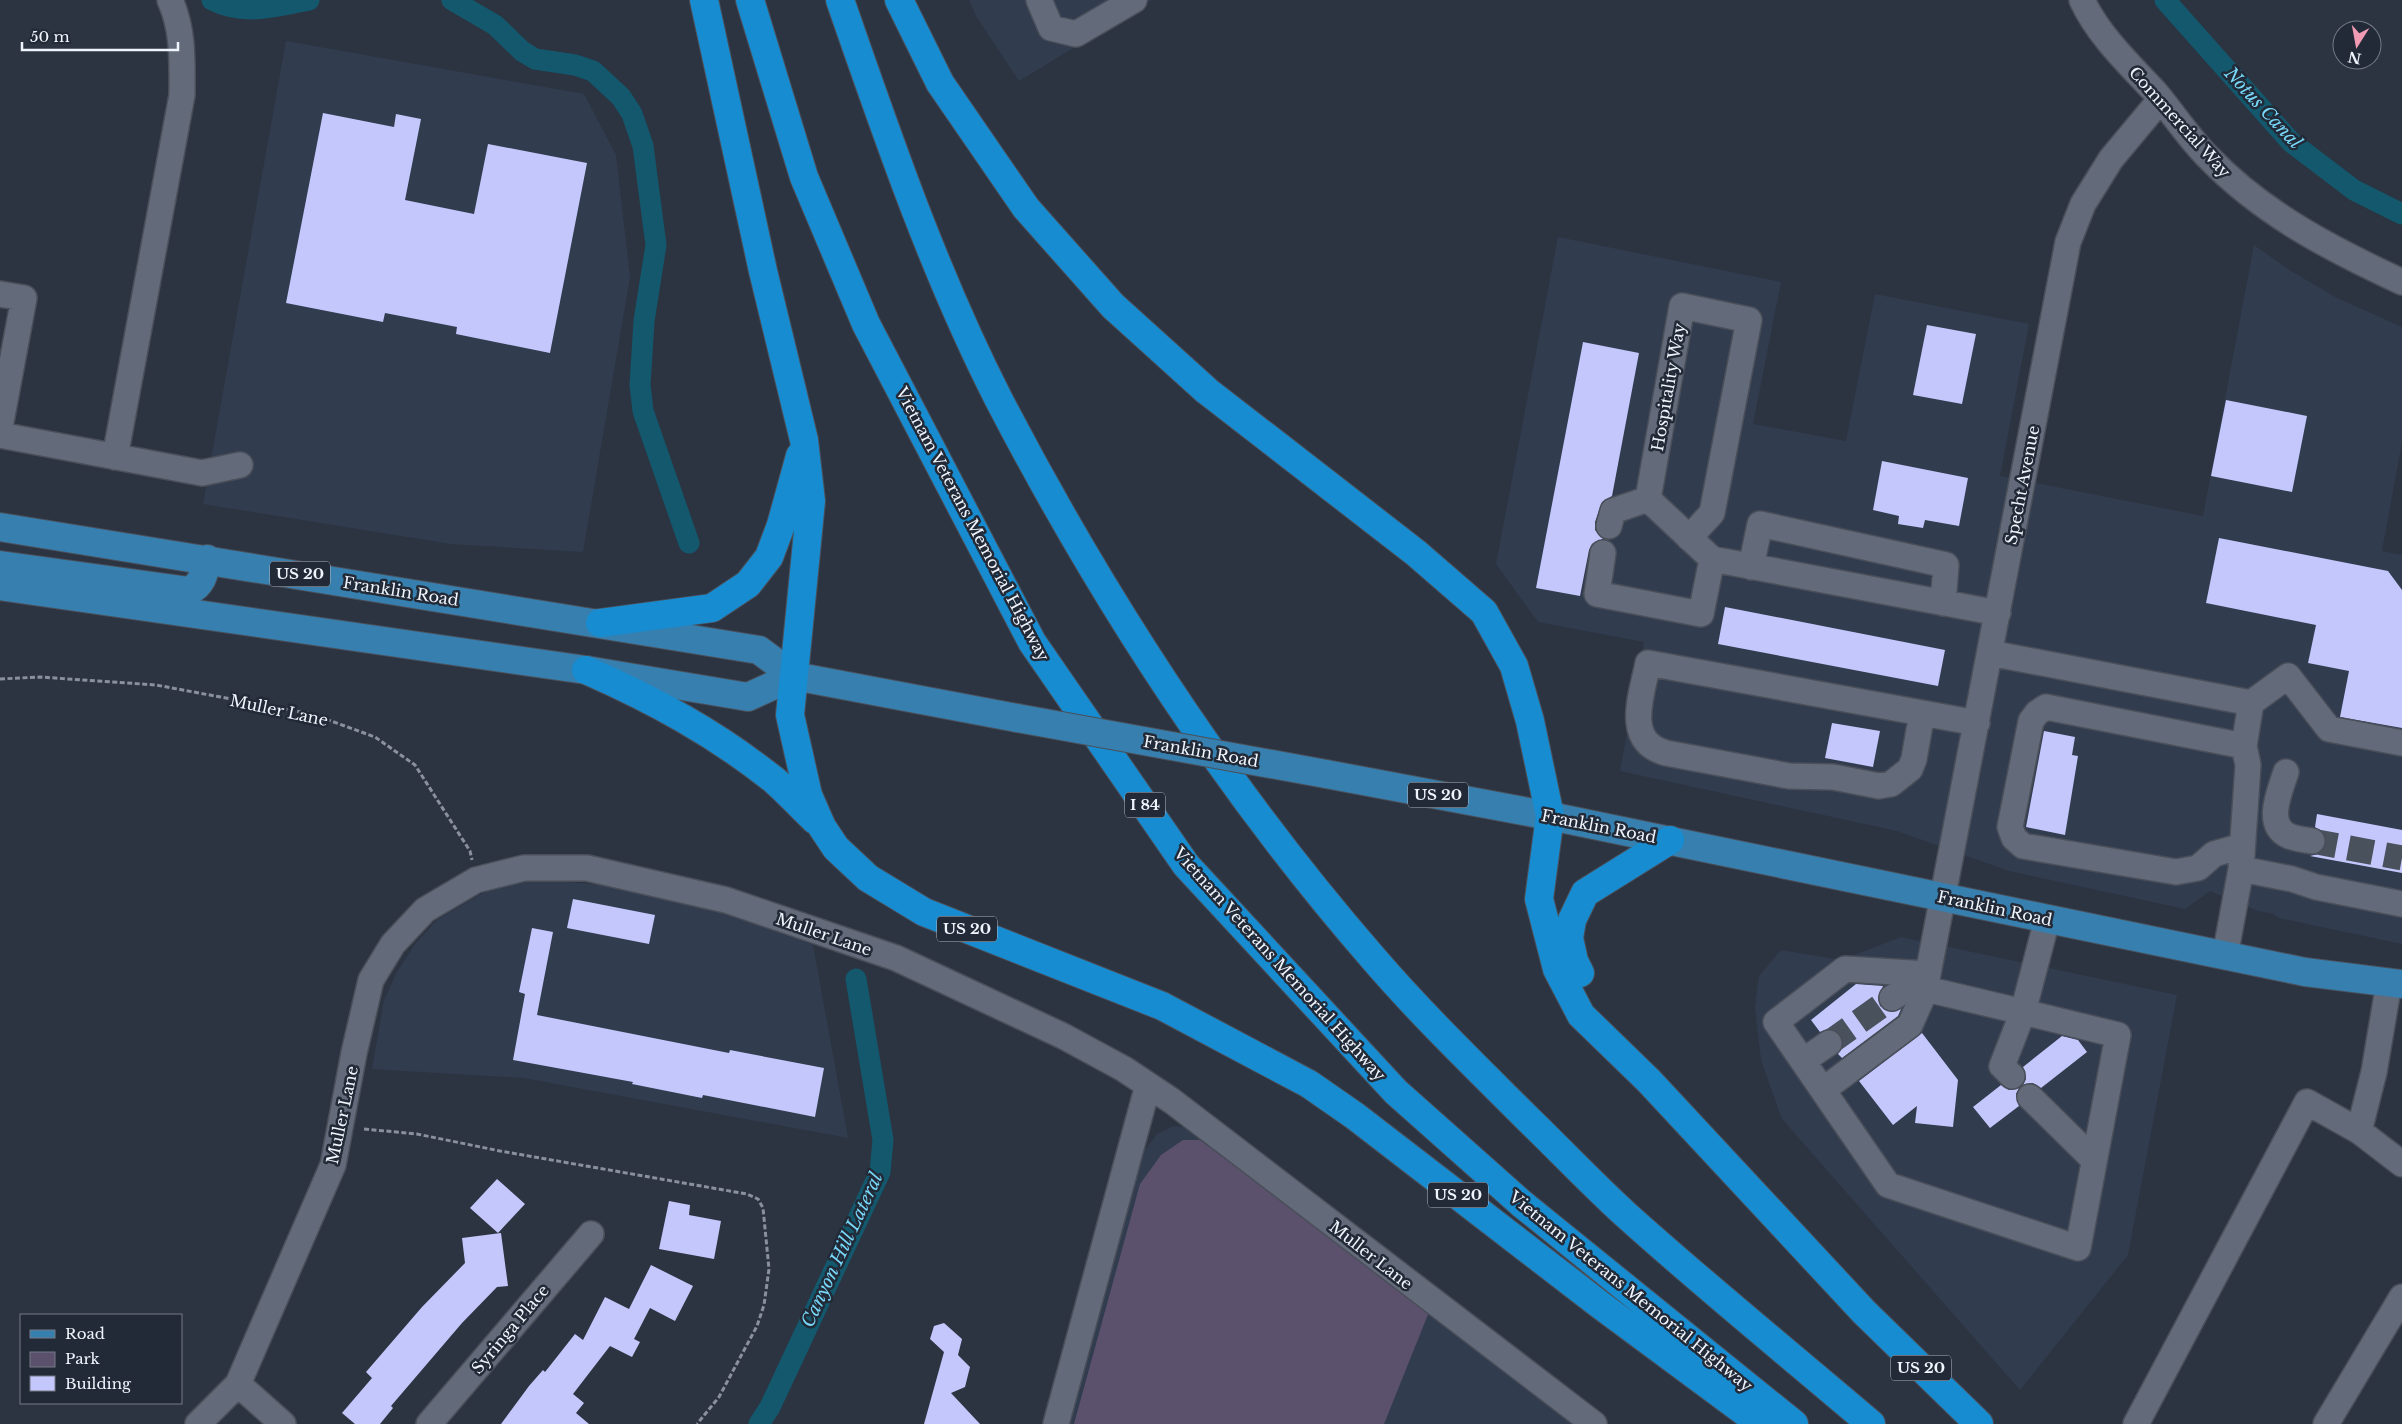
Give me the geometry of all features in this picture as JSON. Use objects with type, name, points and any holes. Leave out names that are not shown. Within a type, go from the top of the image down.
[{"type":"highway","points":[[704,0],[763,271],[804,440],[811,501],[794,676]]},
{"type":"highway","name":"Vietnam Veterans Memorial Highway","points":[[750,0],[804,177],[866,324],[1032,642],[1186,865],[1396,1092],[1522,1204],[1794,1424]]},
{"type":"highway","points":[[840,0],[884,126],[940,270],[998,398],[1065,520],[1167,688],[1302,873],[1375,961],[1474,1066],[1623,1212],[1871,1424]]},
{"type":"highway","points":[[899,0],[940,83],[1026,208],[1113,306],[1207,391],[1416,553],[1484,612],[1514,666],[1530,721],[1550,816]]},
{"type":"highway","points":[[600,624],[712,608],[748,584],[770,557],[782,525],[804,440]]},
{"type":"highway","name":"US 20","points":[[586,670],[642,694],[708,732],[774,781],[822,827]]},
{"type":"highway","name":"US 20","points":[[794,676],[790,715],[808,795],[822,827],[836,848],[868,878],[924,912],[1162,1006],[1309,1084],[1355,1116],[1599,1304],[1762,1424]]},
{"type":"highway","name":"US 20","points":[[1550,816],[1540,899],[1557,968],[1581,1015],[1649,1082],[1864,1312],[1979,1424]]},
{"type":"highway","points":[[1649,1082],[1588,992],[1574,961],[1570,938],[1572,920],[1585,893],[1670,840]]},
{"type":"main road","name":"Franklin Road","points":[[0,527],[207,559],[759,650],[794,676],[1550,816],[2305,972],[2396,983]]},
{"type":"main road","points":[[0,565],[189,591],[198,586],[204,576],[207,559]]},
{"type":"main road","name":"US 20","points":[[0,586],[586,670],[748,697],[794,676]]},
{"type":"street","points":[[115,457],[182,96],[182,45],[175,11],[170,0]]},
{"type":"street","points":[[1039,0],[1051,28],[1076,34],[1134,0]]},
{"type":"street","name":"Commercial Way","points":[[2082,0],[2110,43],[2161,99],[2207,156],[2248,195],[2311,238],[2402,282]]},
{"type":"street","name":"Specht Avenue","points":[[1823,1090],[1910,1025],[1927,982],[2068,242],[2084,204],[2111,159],[2161,99]]},
{"type":"street","points":[[0,294],[24,298],[0,427]]},
{"type":"street","name":"Hospitality Way","points":[[1648,499],[1682,306],[1749,320],[1712,513],[1689,538]]},
{"type":"street","points":[[0,434],[202,473],[240,465]]},
{"type":"street","points":[[1609,526],[1613,511],[1648,499],[1712,559],[1998,613]]},
{"type":"street","points":[[1751,566],[1760,524],[1946,565],[1943,603]]},
{"type":"street","points":[[1810,578],[1816,536]]},
{"type":"street","points":[[1603,553],[1597,594],[1701,614],[1712,559]]},
{"type":"street","points":[[1990,653],[2251,703]]},
{"type":"street","points":[[1922,713],[1914,759],[1910,770],[1891,784],[1879,786],[1833,778],[1789,776],[1654,750],[1645,741],[1639,729],[1639,716],[1648,662],[1977,723]]},
{"type":"street","points":[[2225,956],[2241,858],[2248,765],[2244,746],[2251,703],[2288,676],[2329,729],[2402,743]]},
{"type":"street","points":[[2244,746],[2046,707],[2036,713],[2031,721],[2010,827],[2014,838],[2023,846],[2176,872],[2198,868],[2214,854],[2241,858],[2316,887],[2402,904]]},
{"type":"street","points":[[2286,772],[2277,800],[2275,818],[2279,830],[2289,836],[2312,841]]},
{"type":"street","name":"Muller Lane","points":[[198,1424],[238,1384],[333,1165],[354,1053],[371,980],[393,944],[424,910],[476,880],[524,868],[587,868],[726,900],[896,958],[1062,1036],[1124,1069],[1148,1085],[1594,1424]]},
{"type":"street","points":[[2012,1076],[2002,1066],[2023,1012],[2047,920]]},
{"type":"street","points":[[1845,969],[1927,982],[2023,1012],[2118,1035],[2078,1248],[1888,1185],[1776,1022],[1845,969]]},
{"type":"street","points":[[1892,998],[1927,982]]},
{"type":"street","points":[[2359,1131],[2396,983]]},
{"type":"street","points":[[1803,1062],[1829,1043]]},
{"type":"street","points":[[1056,1424],[1148,1085]]},
{"type":"street","points":[[2030,1097],[2094,1160]]},
{"type":"street","points":[[2136,1424],[2307,1102],[2359,1131],[2402,1164]]},
{"type":"street","name":"Syringa Place","points":[[429,1424],[591,1234]]},
{"type":"street","points":[[2326,1424],[2402,1297]]},
{"type":"street","points":[[238,1384],[283,1424]]},
{"type":"path","name":"Muller Lane","points":[[0,680],[40,677],[156,685],[312,714],[376,737],[415,765],[470,851],[476,880]]},
{"type":"path","points":[[364,1129],[445,1138],[500,1151],[747,1194],[758,1199],[763,1208],[769,1269],[764,1305],[757,1326],[719,1397],[697,1424]]},
{"type":"shaded area","points":[[969,0],[1152,0],[1019,81],[976,16]]},
{"type":"shaded area","points":[[286,41],[584,94],[616,155],[630,277],[583,552],[451,544],[203,504]]},
{"type":"shaded area","points":[[1558,237],[1781,282],[1753,424],[1846,441],[1875,294],[2029,324],[2000,476],[2203,516],[2254,245],[2291,271],[2337,298],[2402,327],[2402,442],[2382,551],[2402,555],[2402,944],[2279,918],[2274,914],[2258,911],[2210,891],[2185,909],[2009,871],[1897,831],[1620,771],[1644,642],[1538,622],[1496,564]]},
{"type":"shaded area","points":[[551,880],[600,885],[663,898],[734,916],[813,945],[848,1138],[524,1078],[372,1069],[384,1000],[397,972],[415,944],[437,920],[488,890],[519,882]]},
{"type":"shaded area","points":[[1901,937],[2177,995],[2128,1255],[2020,1390],[1782,1119],[1761,1060],[1755,1007],[1759,976],[1781,950],[1841,960]]},
{"type":"shaded area","points":[[1174,1126],[1183,1127],[1575,1424],[1068,1424],[1137,1173],[1146,1149],[1157,1134]]},
{"type":"green space","points":[[1183,1140],[1200,1140],[1429,1312],[1384,1424],[1074,1424],[1140,1184],[1161,1155]]},
{"type":"building","points":[[323,113],[394,127],[396,114],[421,119],[405,200],[474,214],[488,144],[587,163],[550,353],[456,334],[457,327],[385,313],[383,322],[286,303]]},
{"type":"building","points":[[1927,325],[1976,334],[1962,404],[1913,395]]},
{"type":"building","points":[[1583,342],[1639,353],[1612,496],[1602,502],[1595,522],[1595,530],[1603,539],[1592,544],[1589,550],[1580,596],[1536,588]]},
{"type":"building","points":[[2226,400],[2307,416],[2292,492],[2211,476]]},
{"type":"building","points":[[1882,461],[1968,478],[1959,526],[1925,520],[1923,528],[1898,524],[1899,516],[1873,510]]},
{"type":"building","points":[[2219,538],[2388,571],[2402,590],[2402,728],[2340,717],[2349,671],[2308,663],[2316,625],[2206,603]]},
{"type":"building","points":[[1725,607],[1945,650],[1938,686],[1718,644]]},
{"type":"building","points":[[1832,723],[1880,731],[1873,767],[1825,758]]},
{"type":"building","points":[[2044,731],[2075,737],[2072,755],[2078,756],[2065,835],[2026,827]]},
{"type":"building","points":[[2317,814],[2402,830],[2402,873],[2310,856],[2318,854],[2324,849],[2326,843],[2325,835],[2315,827]]},
{"type":"building","points":[[573,899],[655,915],[649,944],[567,928]]},
{"type":"building","points":[[532,928],[553,932],[537,1015],[729,1053],[730,1050],[824,1068],[815,1117],[703,1095],[702,1098],[632,1084],[633,1082],[513,1060],[525,994],[519,992]]},
{"type":"building","points":[[1856,984],[1883,986],[1878,998],[1880,1006],[1892,1012],[1901,1009],[1898,1016],[1842,1058],[1838,1054],[1843,1042],[1840,1034],[1828,1029],[1820,1032],[1811,1020]]},
{"type":"building","points":[[1922,1033],[1958,1080],[1953,1127],[1915,1123],[1917,1106],[1893,1125],[1859,1081]]},
{"type":"building","points":[[2062,1036],[2078,1040],[2087,1052],[2041,1088],[2033,1083],[2023,1085],[2026,1079],[2023,1067]]},
{"type":"building","points":[[2001,1085],[2009,1090],[2019,1088],[2016,1094],[2019,1106],[1990,1128],[1973,1107]]},
{"type":"building","points":[[497,1179],[525,1204],[498,1233],[470,1208]]},
{"type":"building","points":[[669,1201],[690,1205],[689,1215],[721,1221],[714,1259],[659,1249]]},
{"type":"building","points":[[501,1233],[508,1286],[497,1287],[462,1323],[391,1406],[393,1408],[380,1424],[355,1424],[342,1413],[372,1378],[366,1372],[422,1307],[465,1263],[462,1238]]},
{"type":"building","points":[[651,1265],[693,1286],[675,1321],[650,1308],[634,1339],[640,1342],[632,1357],[610,1346],[573,1394],[584,1403],[576,1413],[589,1424],[501,1424],[529,1386],[543,1370],[545,1372],[575,1334],[583,1340],[605,1297],[629,1309]]},
{"type":"building","points":[[944,1323],[962,1339],[958,1355],[970,1367],[965,1387],[951,1393],[980,1424],[924,1424],[944,1352],[930,1339],[934,1326]]},
{"type":"waterway","name":"Canyon Hill Lateral","points":[[212,0],[224,5],[248,9],[260,9],[309,0]]},
{"type":"waterway","name":"Canyon Hill Lateral","points":[[452,0],[495,25],[522,51],[535,59],[575,65],[593,71],[621,97],[632,114],[643,146],[656,245],[644,321],[640,385],[643,411],[689,543]]},
{"type":"waterway","name":"Notus Canal","points":[[2165,0],[2291,142],[2354,190],[2402,214]]},
{"type":"waterway","name":"Canyon Hill Lateral","points":[[759,1424],[770,1407],[880,1172],[883,1140],[856,979]]},
{"type":"tunnel","points":[[2312,841],[2402,858]]},
{"type":"tunnel","points":[[1829,1043],[1892,998]]}]
